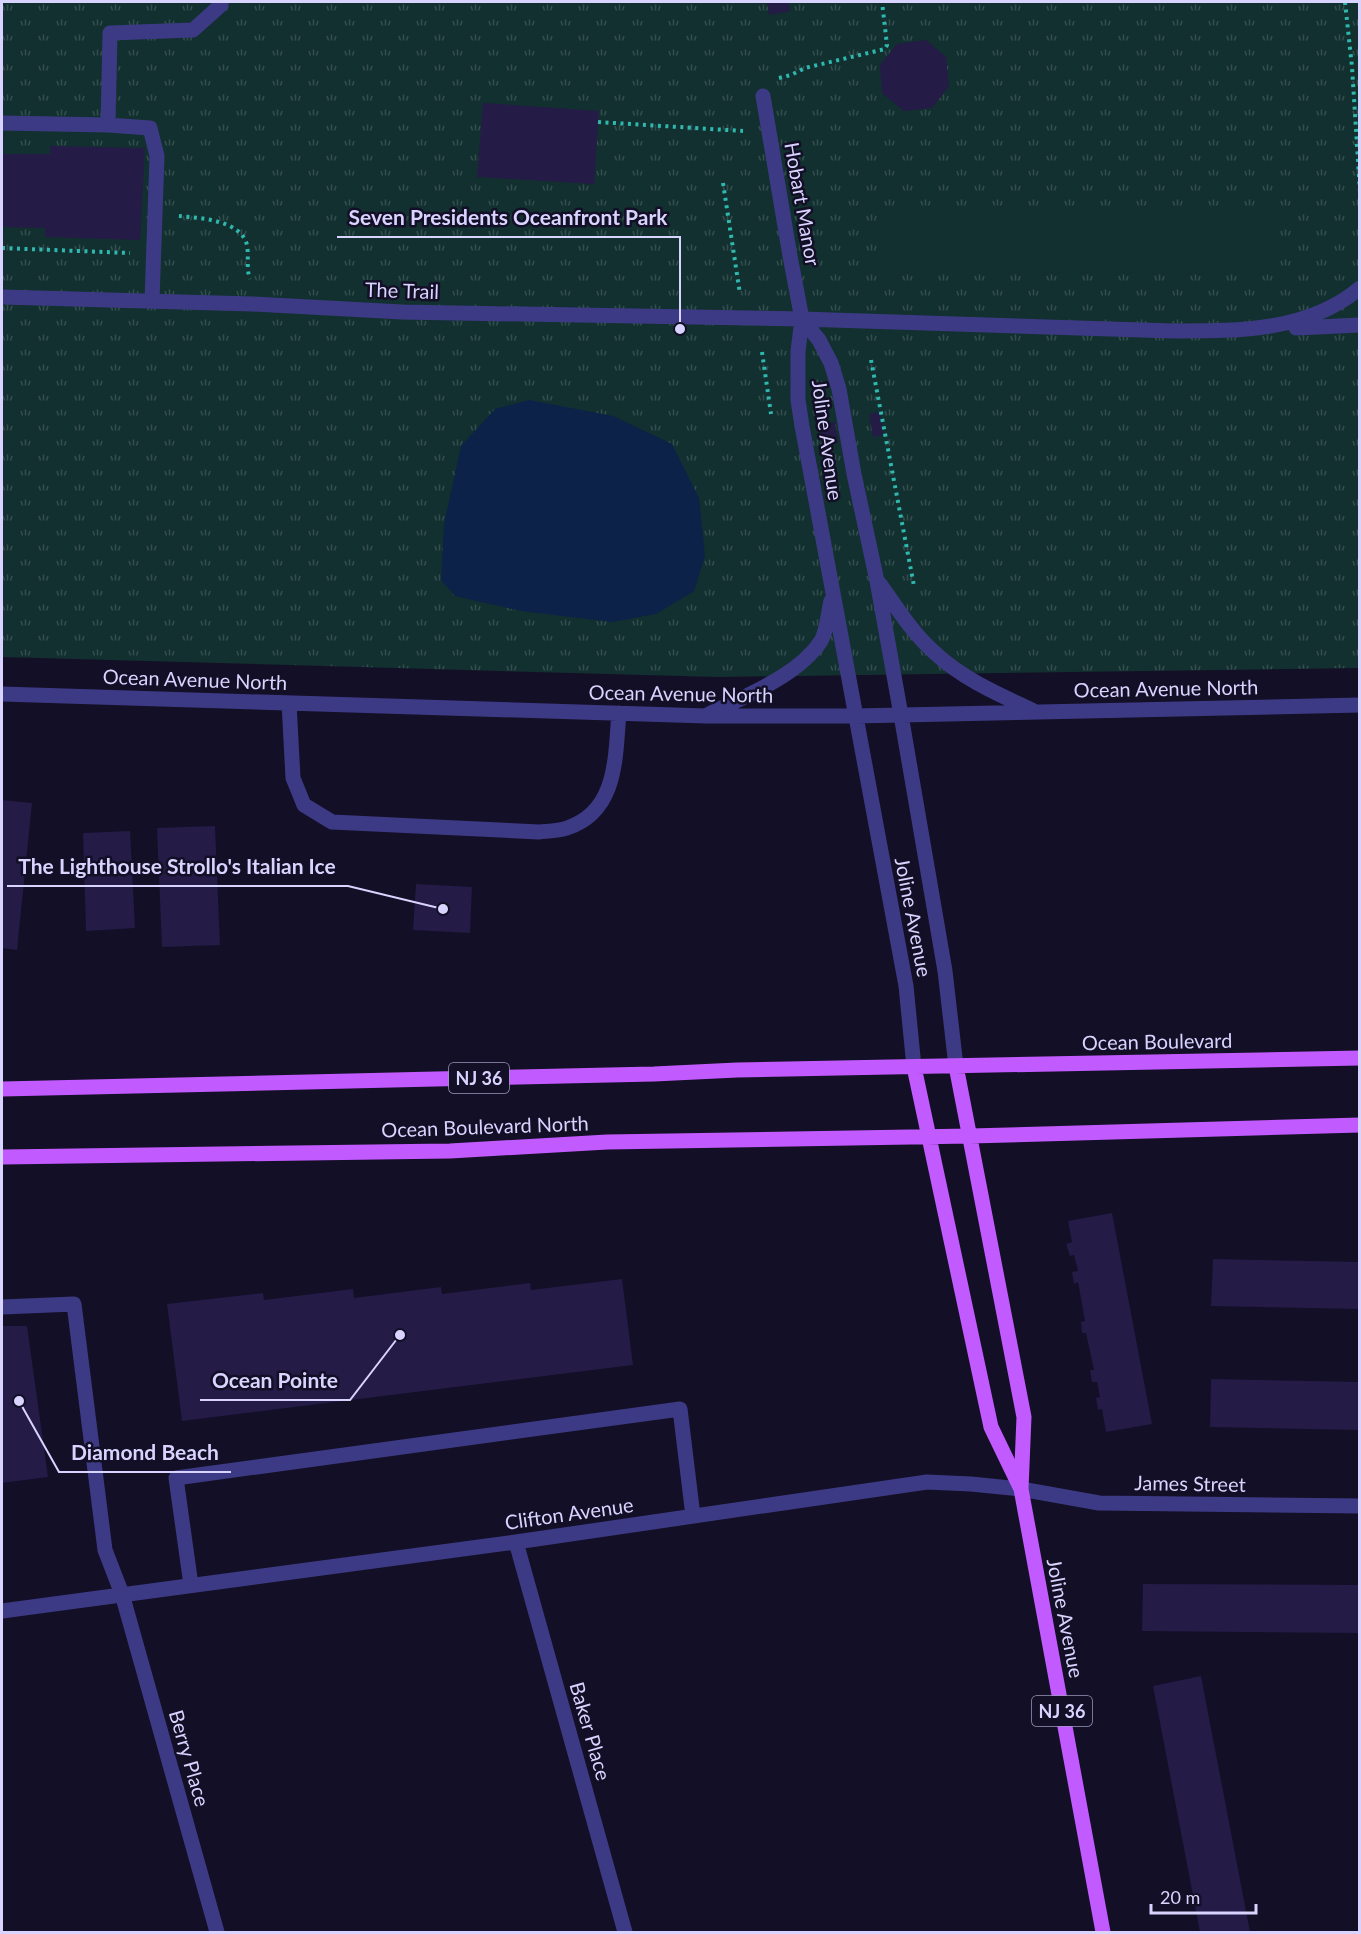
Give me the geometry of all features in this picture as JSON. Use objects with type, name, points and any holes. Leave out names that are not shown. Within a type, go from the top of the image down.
[{"type":"main road","name":"Ocean Boulevard","points":[[956,1066],[1359,1058]]},
{"type":"main road","name":"NJ 36","points":[[2,1089],[956,1066]]},
{"type":"main road","name":"Joline Avenue","points":[[956,1066],[1024,1417],[1021,1489],[1103,1932]]},
{"type":"main road","name":"Joline Avenue","points":[[914,1067],[991,1427],[1021,1489]]},
{"type":"main road","points":[[970,1136],[1359,1125]]},
{"type":"main road","name":"Ocean Boulevard North","points":[[2,1157],[450,1150],[607,1142],[970,1136]]},
{"type":"street","points":[[108,125],[110,33],[194,30],[221,5],[221,2]]},
{"type":"street","name":"Hobart Manor","points":[[764,96],[802,319]]},
{"type":"street","points":[[2,123],[150,128],[158,156],[152,301]]},
{"type":"street","points":[[1227,331],[1272,326],[1311,317],[1344,302],[1359,288]]},
{"type":"street","name":"The Trail","points":[[2,297],[402,312],[802,319],[1227,331]]},
{"type":"street","name":"Joline Avenue","points":[[802,319],[819,340],[839,389],[854,474],[878,581],[945,971],[956,1066]]},
{"type":"street","name":"Joline Avenue","points":[[802,319],[798,351],[798,400],[832,595],[906,986],[914,1067]]},
{"type":"street","points":[[1227,331],[1359,325]]},
{"type":"street","points":[[878,581],[916,634],[936,654],[989,690],[1034,711]]},
{"type":"street","points":[[706,716],[802,663],[822,640],[832,595]]},
{"type":"street","name":"Ocean Avenue North","points":[[2,694],[706,716],[855,716],[1359,705]]},
{"type":"street","points":[[290,703],[293,778],[304,805],[332,822],[539,832],[567,828],[593,814],[609,789],[615,763],[619,713]]},
{"type":"street","points":[[2,1307],[74,1304],[105,1551],[122,1594]]},
{"type":"street","points":[[191,1585],[176,1478],[680,1409],[693,1516]]},
{"type":"street","name":"Clifton Avenue","points":[[2,1611],[516,1542],[927,1482],[1021,1489]]},
{"type":"street","name":"James Street","points":[[1021,1489],[1099,1503],[1359,1506]]},
{"type":"street","name":"Baker Place","points":[[516,1542],[625,1932]]},
{"type":"street","name":"Berry Place","points":[[122,1594],[217,1932]]},
{"type":"path","points":[[598,122],[751,130],[757,124],[758,101],[764,96],[763,89],[770,80],[791,75],[804,68],[885,49],[887,45],[882,2]]},
{"type":"path","points":[[1345,2],[1352,67],[1359,192]]},
{"type":"path","points":[[723,183],[741,295]]},
{"type":"path","points":[[156,214],[213,220],[237,231],[247,244],[248,273],[255,283]]},
{"type":"path","points":[[2,248],[155,254]]},
{"type":"path","points":[[732,296],[749,293]]},
{"type":"path","points":[[871,360],[915,592]]},
{"type":"green space","points":[[2,2],[1359,2],[1359,668],[718,677],[2,657]]},
{"type":"green space","points":[[882,210],[1277,213],[1274,274],[882,271]]},
{"type":"water","points":[[529,400],[613,416],[672,444],[699,498],[705,556],[694,591],[656,614],[612,622],[521,611],[455,596],[441,580],[444,524],[461,446],[495,409]]},
{"type":"building","points":[[767,2],[788,2],[790,11],[769,15]]},
{"type":"building","points":[[926,40],[946,57],[949,86],[932,108],[904,111],[882,93],[880,65],[897,44]]},
{"type":"building","points":[[483,103],[599,111],[594,184],[477,177]]},
{"type":"building","points":[[50,146],[145,148],[140,240],[45,237],[45,228],[2,227],[2,154],[50,154]]},
{"type":"building","points":[[880,412],[883,435],[873,437],[869,414]]},
{"type":"building","points":[[835,422],[838,443],[823,445],[820,424]]},
{"type":"building","points":[[2,800],[32,803],[17,950],[2,948]]},
{"type":"building","points":[[215,826],[220,945],[162,947],[157,828]]},
{"type":"building","points":[[130,831],[135,928],[86,931],[83,833]]},
{"type":"building","points":[[416,884],[472,887],[470,933],[413,930]]},
{"type":"building","points":[[1112,1213],[1152,1424],[1106,1432],[1102,1409],[1098,1410],[1096,1398],[1100,1397],[1097,1382],[1092,1382],[1090,1370],[1094,1370],[1086,1333],[1082,1333],[1081,1322],[1085,1321],[1078,1282],[1074,1284],[1072,1272],[1078,1271],[1074,1255],[1070,1256],[1066,1244],[1072,1242],[1068,1221]]},
{"type":"building","points":[[1213,1259],[1360,1262],[1360,1309],[1211,1306]]},
{"type":"building","points":[[622,1279],[633,1365],[182,1421],[167,1304],[263,1293],[264,1300],[353,1289],[354,1298],[441,1287],[442,1294],[530,1283],[531,1290]]},
{"type":"building","points":[[2,1326],[27,1326],[48,1477],[2,1483]]},
{"type":"building","points":[[1211,1379],[1360,1382],[1360,1430],[1210,1427]]},
{"type":"building","points":[[1143,1584],[1360,1585],[1360,1633],[1142,1631]]},
{"type":"building","points":[[1201,1676],[1250,1932],[1200,1932],[1153,1686]]},
{"type":"place","name":"Seven Presidents Oceanfront Park","points":[[680,329]]},
{"type":"place","name":"The Lighthouse Strollo's Italian Ice","points":[[443,909]]},
{"type":"place","name":"Ocean Pointe","points":[[400,1335]]},
{"type":"place","name":"Diamond Beach","points":[[19,1401]]}]
